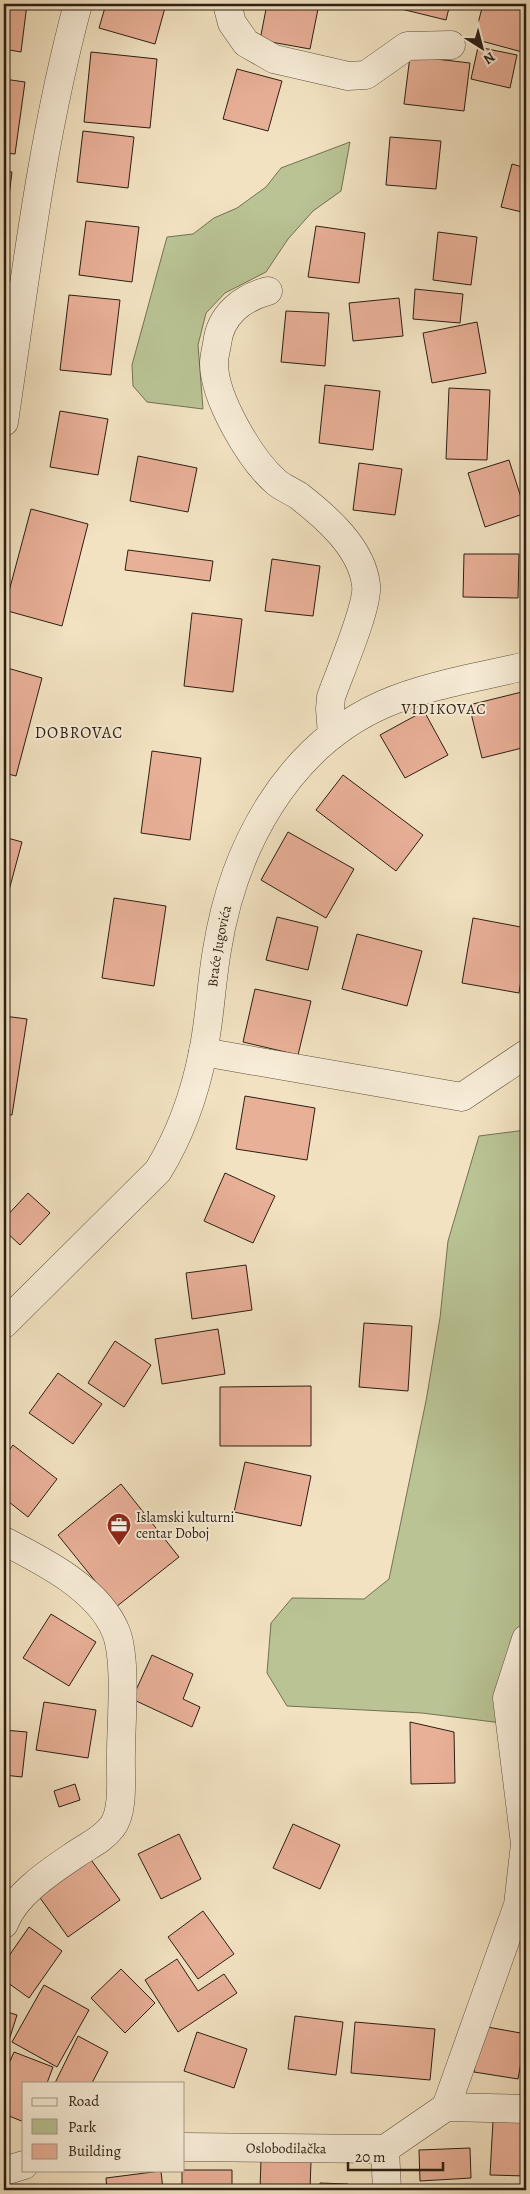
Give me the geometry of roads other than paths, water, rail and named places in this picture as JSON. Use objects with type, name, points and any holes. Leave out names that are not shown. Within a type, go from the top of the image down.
[{"type":"street","points":[[4,422],[44,153],[60,72],[78,4]]},
{"type":"street","points":[[227,4],[232,23],[246,44],[274,60],[348,76],[366,76],[407,46],[451,45]]},
{"type":"street","points":[[268,291],[253,295],[238,303],[229,314],[218,334],[214,364],[222,396],[238,433],[261,466],[277,483],[299,496],[342,534],[354,552],[366,585],[364,602],[331,697],[332,735]]},
{"type":"street","name":"Braće Jugovića","points":[[4,1324],[158,1171],[180,1130],[204,1052],[217,949],[229,898],[247,847],[283,783],[312,750],[350,722],[384,704],[432,689],[526,666]]},
{"type":"street","points":[[204,1052],[462,1096],[526,1054]]},
{"type":"street","points":[[4,1541],[52,1566],[72,1581],[107,1616],[116,1634],[120,1663],[121,1698],[120,1796],[118,1814],[114,1826],[101,1840],[77,1853],[20,1898],[4,1924]]},
{"type":"street","points":[[387,2190],[385,2149],[446,2107],[518,1905],[525,1844],[507,1698],[526,1639]]},
{"type":"street","points":[[446,2107],[526,2109]]},
{"type":"street","name":"Oslobodilačka","points":[[185,2147],[385,2149]]},
{"type":"street","points":[[4,2171],[22,2166]]},
{"type":"place","name":"Islamski kulturni centar Doboj","points":[[119,1546]]},
{"type":"district","name":"VIDIKOVAC","points":[[444,709]]},
{"type":"district","name":"DOBROVAC","points":[[79,733]]}]
